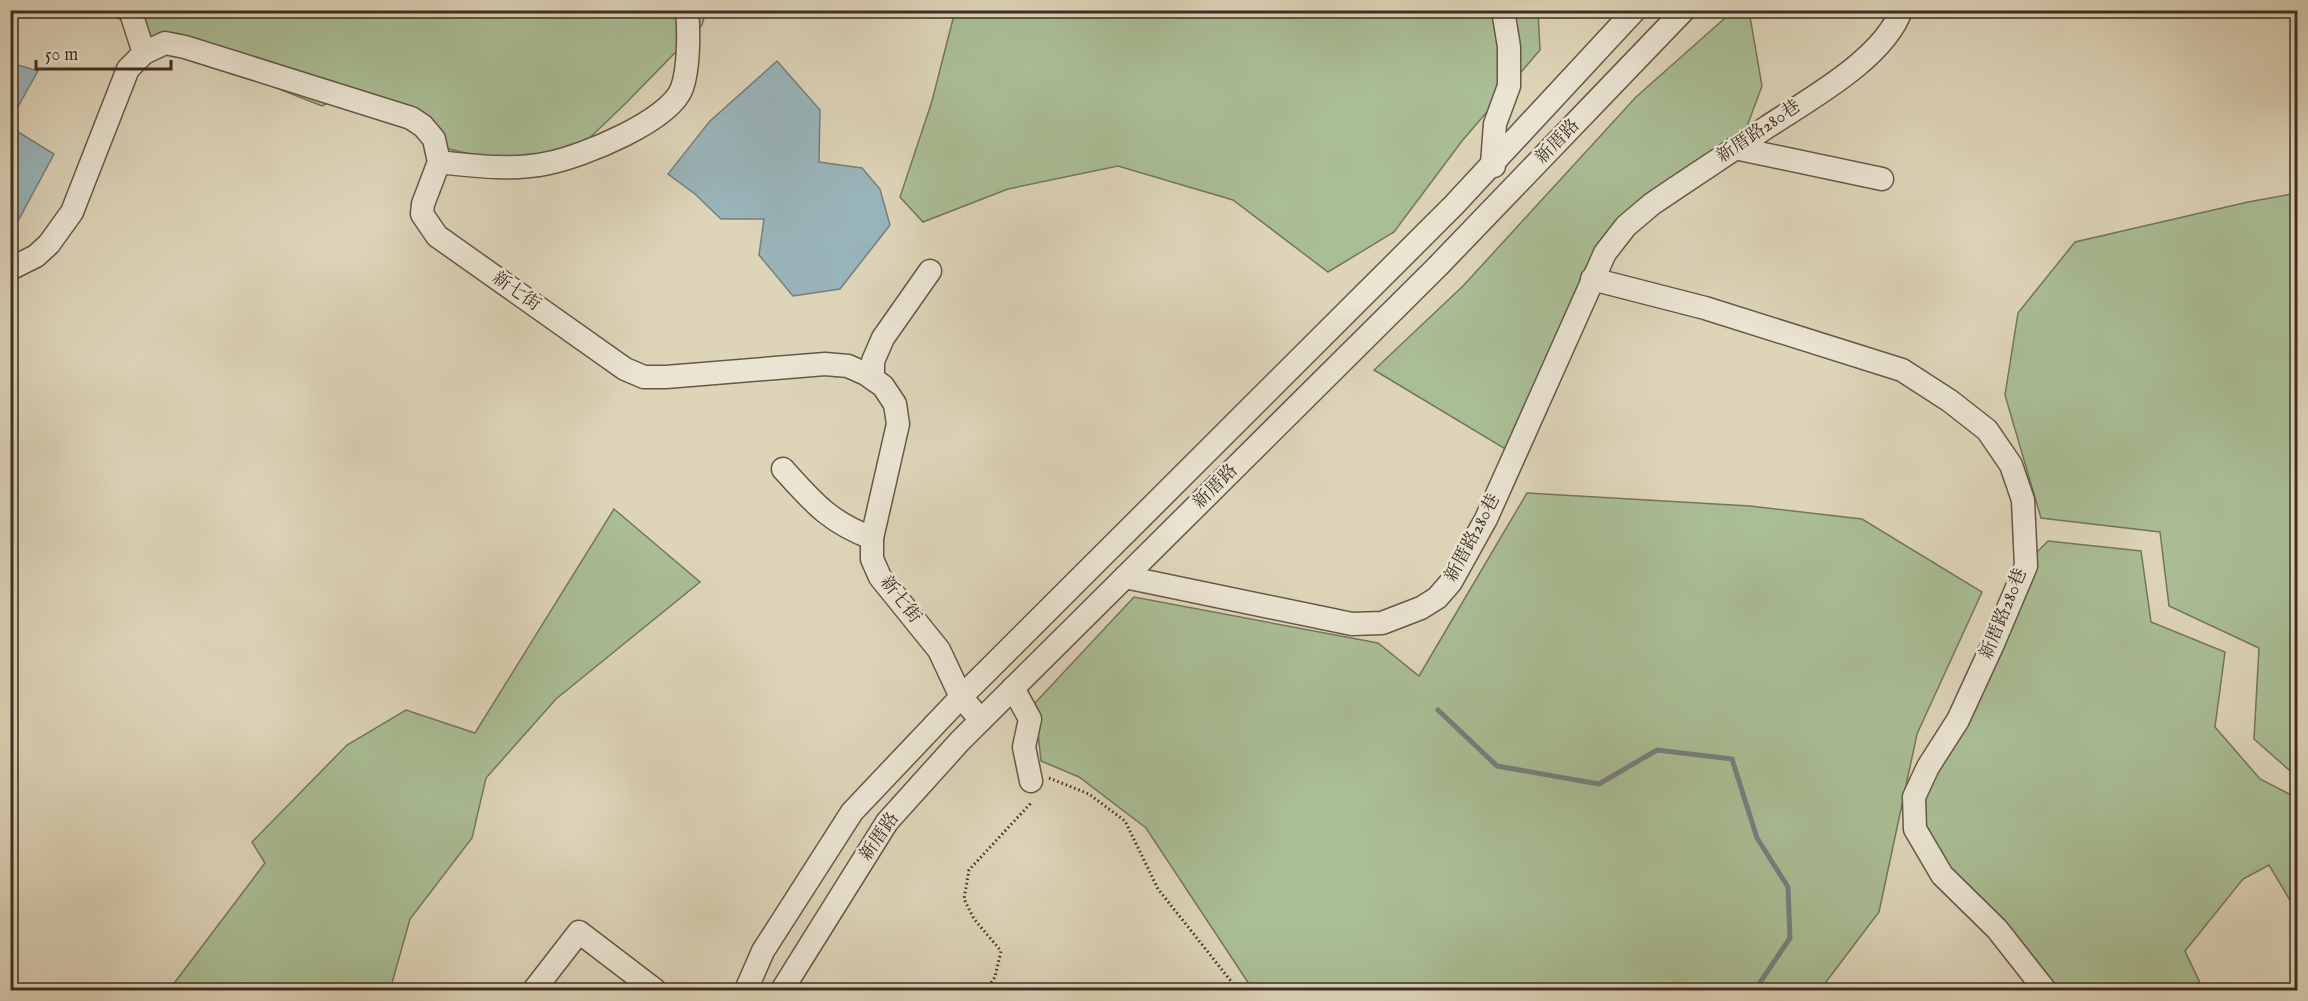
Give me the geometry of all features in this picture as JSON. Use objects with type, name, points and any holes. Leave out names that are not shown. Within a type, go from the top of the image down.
[{"type":"street","points":[[130,10],[144,53]]},
{"type":"street","points":[[10,269],[36,256],[49,244],[72,212],[128,69],[144,53],[165,43],[185,47],[411,118],[423,126],[434,139],[439,162],[498,168],[549,163],[627,135],[669,107],[682,88],[690,37],[687,10]]},
{"type":"street","points":[[1503,10],[1509,47],[1509,86],[1495,124],[1492,164],[1517,184]]},
{"type":"street","name":"新厝路","points":[[747,990],[763,951],[852,812],[961,696],[1492,164],[1635,10]]},
{"type":"street","name":"新厝路","points":[[782,990],[887,822],[981,720],[1438,266],[1684,10]]},
{"type":"street","name":"新厝路280巷","points":[[1125,577],[1352,624],[1382,622],[1421,608],[1437,598],[1451,582],[1486,519],[1592,279],[1605,253],[1626,226],[1652,204],[1850,71],[1881,43],[1897,22],[1901,10]]},
{"type":"street","points":[[1735,148],[1882,179]]},
{"type":"street","name":"新七街","points":[[439,162],[423,204],[422,214],[437,236],[625,369],[644,377],[666,377],[825,364],[848,366],[883,386],[895,404],[898,424],[872,538],[872,559],[880,577],[939,650],[961,696],[981,720]]},
{"type":"street","points":[[873,379],[873,361],[883,338],[930,272]]},
{"type":"street","name":"新厝路280巷","points":[[1592,279],[1705,308],[1902,370],[1950,401],[1987,430],[2011,465],[2023,500],[2026,566],[1994,644],[1958,720],[1928,767],[1914,797],[1915,829],[1942,875],[1997,929],[2045,990]]},
{"type":"street","points":[[783,470],[808,498],[835,522],[872,538]]},
{"type":"street","points":[[1060,598],[1080,621]]},
{"type":"street","points":[[1013,688],[1030,719],[1024,747],[1030,775]]},
{"type":"street","points":[[534,990],[579,932],[655,990]]},
{"type":"path","points":[[986,990],[995,978],[1001,951],[974,919],[964,898],[969,870],[1030,804],[1030,775],[1089,794],[1125,821],[1158,889],[1238,990]]},
{"type":"green space","points":[[115,10],[706,11],[702,25],[552,174],[433,145],[353,92],[322,106],[238,73],[194,62],[111,14]]},
{"type":"green space","points":[[955,11],[1538,11],[1540,50],[1462,141],[1394,232],[1328,272],[1233,200],[1118,166],[1008,189],[923,222],[900,197],[932,101]]},
{"type":"green space","points":[[1733,11],[1749,11],[1762,86],[1743,137],[1597,258],[1507,450],[1374,370],[1463,286],[1636,97]]},
{"type":"green space","points":[[2298,193],[2297,777],[2254,739],[2259,648],[2169,606],[2160,532],[2041,518],[2005,395],[2018,313],[2075,242],[2248,202]]},
{"type":"green space","points":[[1527,493],[1750,506],[1862,519],[1982,592],[1917,734],[1879,912],[1820,990],[1253,990],[1146,828],[1079,777],[1041,761],[1035,703],[1134,597],[1378,643],[1419,676]]},
{"type":"green space","points":[[614,509],[700,582],[556,699],[486,778],[472,838],[410,919],[390,990],[169,990],[265,863],[252,842],[347,745],[406,710],[475,733]]},
{"type":"green space","points":[[2048,541],[2141,551],[2151,622],[2225,652],[2215,727],[2260,779],[2297,798],[2297,912],[2269,865],[2243,879],[2185,951],[2202,987],[2207,990],[2043,990],[1915,829],[1928,767],[2029,560]]},
{"type":"water","points":[[777,61],[820,110],[819,162],[862,168],[880,189],[890,225],[840,289],[793,296],[759,255],[764,219],[721,219],[695,194],[668,174],[710,121]]},
{"type":"water","points":[[10,63],[38,71],[11,119]]},
{"type":"water","points":[[10,127],[54,154],[11,234],[10,234]]},
{"type":"waterway","points":[[1438,710],[1497,766],[1599,784],[1657,750],[1732,759],[1757,838],[1788,887],[1790,938],[1755,990]]}]
